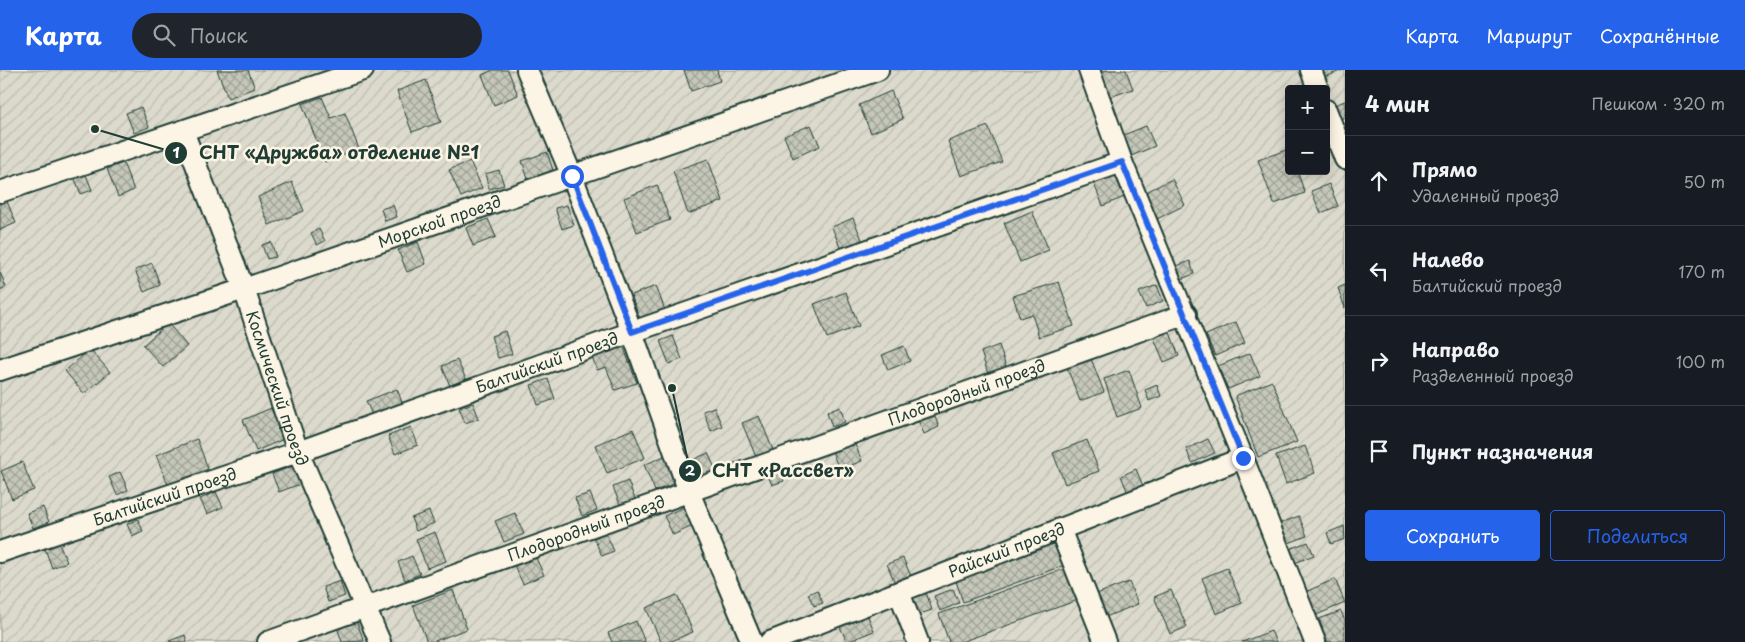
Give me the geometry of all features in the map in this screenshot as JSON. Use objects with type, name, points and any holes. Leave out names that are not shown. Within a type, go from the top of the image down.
[{"type":"lane","points":[[0,192],[363,70]]},
{"type":"lane","points":[[527,70],[572,176],[632,332],[688,492],[752,642]]},
{"type":"lane","name":"Морской проезд","points":[[0,370],[244,289],[878,70]]},
{"type":"lane","points":[[1089,70],[1122,162],[1186,314],[1315,642]]},
{"type":"lane","points":[[1311,70],[1317,85]]},
{"type":"lane","points":[[1330,120],[1345,159]]},
{"type":"lane","name":"Космический проезд","points":[[183,131],[244,289],[298,452],[380,642]]},
{"type":"lane","name":"Балтийский проезд","points":[[0,552],[298,452],[632,332],[1122,162]]},
{"type":"lane","name":"Плодородный проезд","points":[[268,642],[1186,314]]},
{"type":"lane","name":"Райский проезд","points":[[770,642],[1243,458]]},
{"type":"lane","points":[[1060,529],[1105,642]]},
{"type":"lane","points":[[899,592],[918,642]]},
{"type":"shaded area","points":[[0,70],[1345,70],[1345,642],[0,642]]},
{"type":"building","points":[[217,70],[248,70],[255,88],[228,98]]},
{"type":"building","points":[[493,70],[508,70],[518,95],[494,105],[482,75]]},
{"type":"building","points":[[684,70],[717,70],[720,81],[691,91]]},
{"type":"building","points":[[1108,70],[1126,70],[1133,89],[1104,99],[1095,74]]},
{"type":"building","points":[[1319,70],[1343,70],[1322,78]]},
{"type":"building","points":[[426,80],[441,122],[412,132],[397,91]]},
{"type":"building","points":[[891,91],[903,119],[871,133],[859,105]]},
{"type":"building","points":[[322,97],[331,118],[345,113],[359,149],[325,162],[302,104]]},
{"type":"building","points":[[1345,101],[1345,117],[1338,120],[1332,106]]},
{"type":"building","points":[[141,107],[149,127],[134,133],[126,113]]},
{"type":"building","points":[[811,125],[820,146],[793,158],[784,136]]},
{"type":"building","points":[[988,126],[1002,162],[961,176],[948,141]]},
{"type":"building","points":[[1146,126],[1155,146],[1129,157],[1121,136]]},
{"type":"building","points":[[1285,150],[1285,175],[1298,175],[1305,193],[1274,204],[1258,160]]},
{"type":"building","points":[[547,152],[553,170],[528,179],[522,161]]},
{"type":"building","points":[[708,159],[723,201],[688,214],[673,171]]},
{"type":"building","points":[[470,161],[482,188],[461,197],[449,170]]},
{"type":"building","points":[[123,163],[134,190],[118,197],[107,169]]},
{"type":"building","points":[[499,170],[504,185],[489,189],[485,174]]},
{"type":"building","points":[[85,172],[92,190],[81,194],[74,177]]},
{"type":"building","points":[[1115,175],[1124,197],[1103,206],[1094,184]]},
{"type":"building","points":[[1172,179],[1185,205],[1157,219],[1144,193]]},
{"type":"building","points":[[292,182],[304,211],[269,225],[258,197]]},
{"type":"building","points":[[1329,184],[1338,206],[1321,213],[1311,191]]},
{"type":"building","points":[[657,185],[670,220],[637,232],[624,198]]},
{"type":"building","points":[[6,199],[16,223],[0,230],[0,201]]},
{"type":"building","points":[[393,205],[397,217],[385,221],[381,209]]},
{"type":"building","points":[[567,205],[574,225],[562,229],[555,208]]},
{"type":"building","points":[[1032,211],[1049,250],[1020,262],[1004,223]]},
{"type":"building","points":[[853,218],[863,242],[841,250],[832,227]]},
{"type":"building","points":[[488,219],[496,237],[473,246],[466,228]]},
{"type":"building","points":[[319,229],[325,241],[317,245],[311,233]]},
{"type":"building","points":[[271,242],[276,257],[267,259],[262,245]]},
{"type":"building","points":[[418,242],[426,264],[407,272],[398,250]]},
{"type":"building","points":[[1190,261],[1194,274],[1179,280],[1174,267]]},
{"type":"building","points":[[152,263],[160,285],[144,292],[135,270]]},
{"type":"building","points":[[0,272],[6,287],[0,290]]},
{"type":"building","points":[[1059,282],[1074,326],[1039,337],[1032,314],[1020,318],[1013,296]]},
{"type":"building","points":[[1157,285],[1163,301],[1146,308],[1139,292]]},
{"type":"building","points":[[1345,285],[1345,308],[1338,288]]},
{"type":"building","points":[[656,286],[665,310],[640,319],[631,295]]},
{"type":"building","points":[[846,292],[859,326],[827,338],[814,304]]},
{"type":"building","points":[[1236,322],[1245,343],[1215,356],[1206,335]]},
{"type":"building","points":[[168,323],[187,346],[163,367],[143,345]]},
{"type":"building","points":[[1169,330],[1179,356],[1164,362],[1153,336]]},
{"type":"building","points":[[505,331],[512,354],[498,358],[491,336]]},
{"type":"building","points":[[673,336],[682,359],[669,364],[660,341]]},
{"type":"building","points":[[622,343],[637,383],[615,390],[606,367],[597,370],[591,354]]},
{"type":"building","points":[[999,345],[1006,367],[988,374],[981,352]]},
{"type":"building","points":[[904,346],[910,361],[888,370],[882,355]]},
{"type":"building","points":[[90,349],[110,372],[84,394],[65,371]]},
{"type":"building","points":[[1250,353],[1260,376],[1228,389],[1218,366]]},
{"type":"building","points":[[1090,356],[1104,392],[1080,401],[1066,365]]},
{"type":"building","points":[[457,360],[466,379],[450,386],[442,366]]},
{"type":"building","points":[[1129,370],[1142,408],[1117,417],[1104,379]]},
{"type":"building","points":[[548,379],[555,399],[538,405],[531,385]]},
{"type":"building","points":[[1272,381],[1297,442],[1258,457],[1235,396]]},
{"type":"building","points":[[1157,385],[1161,396],[1149,401],[1145,390]]},
{"type":"building","points":[[397,389],[403,405],[373,417],[366,401]]},
{"type":"building","points":[[473,403],[479,418],[465,423],[459,408]]},
{"type":"building","points":[[714,407],[722,426],[711,431],[703,411]]},
{"type":"building","points":[[840,407],[845,422],[832,427],[827,412]]},
{"type":"building","points":[[271,408],[284,439],[256,451],[243,420]]},
{"type":"building","points":[[933,412],[939,427],[924,434],[917,418]]},
{"type":"building","points":[[759,416],[773,450],[756,457],[742,423]]},
{"type":"building","points":[[411,427],[418,445],[395,454],[388,436]]},
{"type":"building","points":[[633,429],[645,458],[607,473],[595,445]]},
{"type":"building","points":[[197,439],[208,469],[168,485],[156,455]]},
{"type":"building","points":[[1208,439],[1215,453],[1192,463],[1186,449]]},
{"type":"building","points":[[1087,440],[1099,471],[1065,484],[1053,453]]},
{"type":"building","points":[[854,442],[862,461],[839,470],[832,451]]},
{"type":"building","points":[[1305,446],[1315,473],[1286,484],[1276,456]]},
{"type":"building","points":[[708,453],[716,470],[694,480],[686,463]]},
{"type":"building","points":[[664,456],[675,483],[655,491],[644,465]]},
{"type":"building","points":[[22,462],[34,490],[12,499],[1,471]]},
{"type":"building","points":[[293,466],[300,484],[279,492],[272,474]]},
{"type":"building","points":[[779,467],[784,481],[772,485],[766,471]]},
{"type":"building","points":[[1136,469],[1143,486],[1128,493],[1121,476]]},
{"type":"building","points":[[120,472],[128,490],[117,495],[109,477]]},
{"type":"building","points":[[628,481],[636,502],[621,507],[613,487]]},
{"type":"building","points":[[216,492],[223,507],[207,514],[200,499]]},
{"type":"building","points":[[590,493],[597,510],[582,516],[575,498]]},
{"type":"building","points":[[686,506],[695,525],[673,535],[664,516]]},
{"type":"building","points":[[43,507],[49,522],[33,528],[27,513]]},
{"type":"building","points":[[429,511],[434,523],[416,531],[411,518]]},
{"type":"building","points":[[515,513],[524,534],[504,542],[495,521]]},
{"type":"building","points":[[1299,516],[1307,536],[1286,544],[1278,524]]},
{"type":"building","points":[[138,519],[143,531],[132,536],[127,524]]},
{"type":"building","points":[[1344,526],[1345,539],[1331,544],[1327,533]]},
{"type":"building","points":[[435,532],[446,561],[427,568],[416,539]]},
{"type":"building","points":[[606,533],[614,551],[602,556],[594,538]]},
{"type":"building","points":[[1057,541],[1065,565],[963,602],[955,578]]},
{"type":"building","points":[[1308,542],[1314,555],[1295,563],[1289,549]]},
{"type":"building","points":[[59,544],[67,562],[52,568],[45,549]]},
{"type":"building","points":[[533,552],[544,575],[523,584],[512,561]]},
{"type":"building","points":[[412,556],[420,574],[405,580],[398,562]]},
{"type":"building","points":[[903,558],[911,576],[895,583],[887,564]]},
{"type":"building","points":[[1066,568],[1078,600],[961,642],[949,642],[939,614]]},
{"type":"building","points":[[1227,568],[1242,603],[1216,614],[1202,578]]},
{"type":"building","points":[[1335,579],[1345,603],[1314,616],[1305,592]]},
{"type":"building","points":[[340,581],[345,596],[328,602],[323,587]]},
{"type":"building","points":[[1129,582],[1138,604],[1103,618],[1094,595]]},
{"type":"building","points":[[953,589],[959,603],[940,611],[934,596]]},
{"type":"building","points":[[453,590],[467,629],[432,642],[427,642],[413,605]]},
{"type":"building","points":[[817,590],[823,603],[814,606],[808,594]]},
{"type":"building","points":[[1171,590],[1187,627],[1170,634],[1154,597]]},
{"type":"building","points":[[926,592],[932,610],[917,615],[910,597]]},
{"type":"building","points":[[677,595],[693,632],[669,642],[661,642],[646,608]]},
{"type":"building","points":[[1341,611],[1345,621],[1345,641],[1328,642],[1319,619]]},
{"type":"building","points":[[868,616],[874,631],[847,642],[840,627]]},
{"type":"building","points":[[356,620],[364,641],[342,642],[337,627]]},
{"type":"building","points":[[636,621],[645,642],[612,642],[608,633]]},
{"type":"building","points":[[1271,631],[1276,642],[1242,642]]},
{"type":"building","points":[[185,635],[187,642],[169,641]]},
{"type":"place","name":"СНТ «Дружба» отделение №1","points":[[95,129]]},
{"type":"place","name":"СНТ «Рассвет»","points":[[672,388]]},
{"type":"route","points":[[572,176],[632,332],[1122,162],[1186,314],[1243,458]]}]
